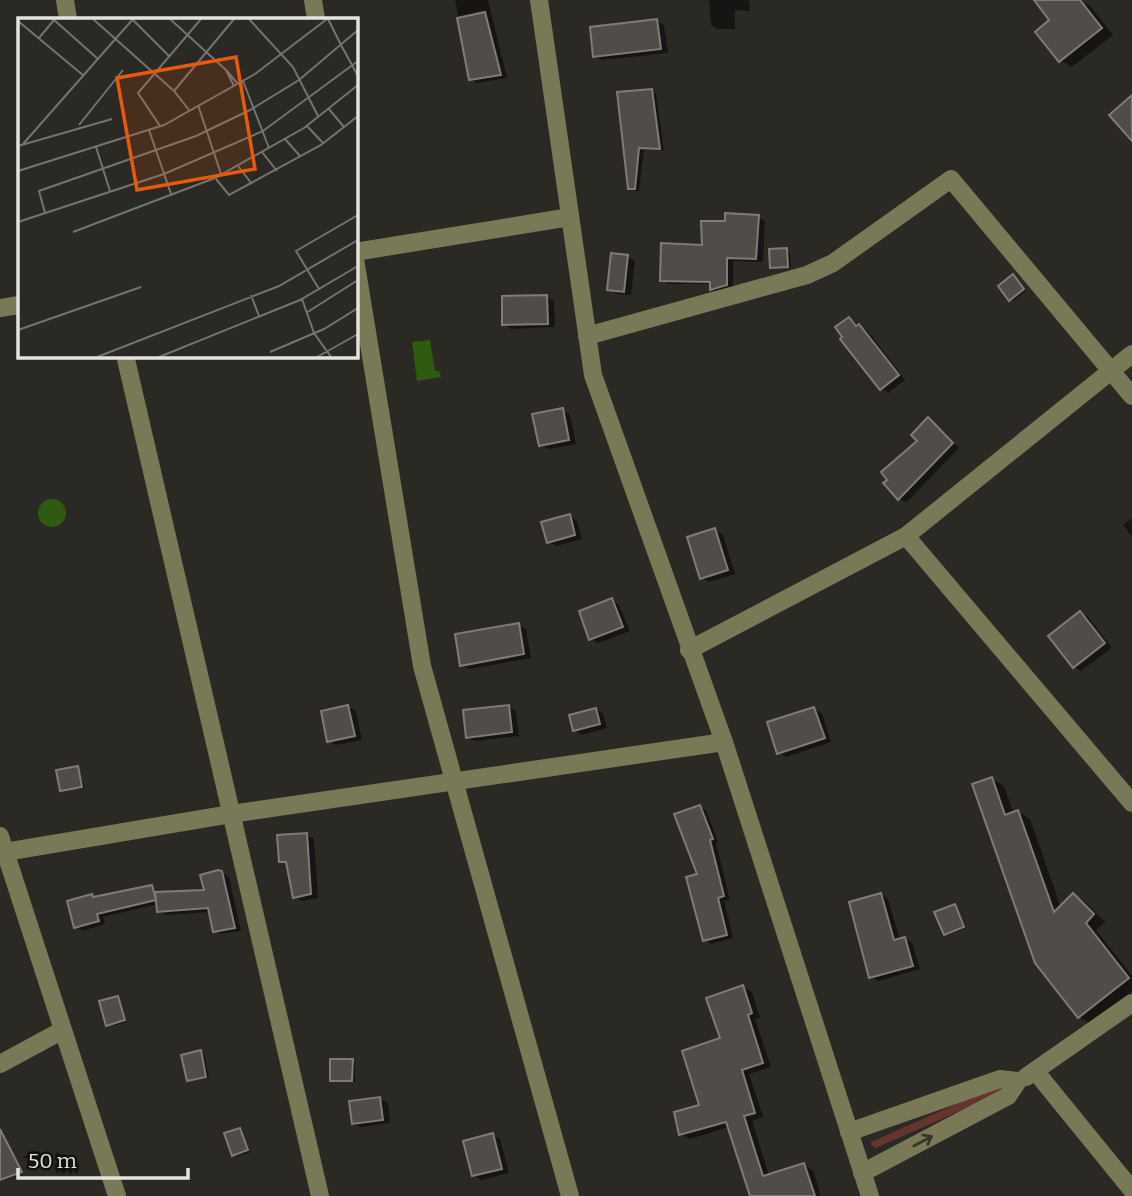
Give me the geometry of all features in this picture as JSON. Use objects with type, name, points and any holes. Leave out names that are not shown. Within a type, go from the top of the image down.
[{"type":"street","points":[[65,0],[68,18]]},
{"type":"street","points":[[313,0],[316,18]]},
{"type":"street","points":[[539,0],[593,375],[724,743],[870,1196]]},
{"type":"street","points":[[587,336],[807,275],[833,263],[951,179],[1132,396]]},
{"type":"street","points":[[357,253],[570,217]]},
{"type":"street","points":[[357,272],[422,666],[570,1196]]},
{"type":"street","points":[[0,309],[18,305]]},
{"type":"street","points":[[689,650],[906,536],[1132,354]]},
{"type":"street","points":[[125,357],[320,1196]]},
{"type":"street","points":[[906,536],[1132,803]]},
{"type":"street","points":[[117,1196],[61,1031],[3,844],[724,743]]},
{"type":"street","points":[[862,1172],[1008,1096],[1018,1081],[1036,1072],[1132,1003]]},
{"type":"street","points":[[0,1064],[61,1031]]},
{"type":"street","points":[[1036,1072],[1132,1190]]},
{"type":"street","points":[[849,1132],[1000,1079],[1018,1081]]},
{"type":"shaded area","points":[[430,340],[435,371],[439,371],[441,377],[417,381],[412,342]]},
{"type":"shaded area","points":[[52,499],[62,503],[66,513],[62,523],[52,527],[42,523],[38,513],[42,503]]},
{"type":"shaded area","points":[[1003,1083],[1005,1091],[876,1148],[871,1145],[871,1142]]},
{"type":"building","points":[[1034,0],[1080,0],[1102,28],[1059,62],[1035,32],[1049,20]]},
{"type":"building","points":[[485,12],[501,75],[469,80],[457,18]]},
{"type":"building","points":[[657,19],[661,49],[593,57],[590,27]]},
{"type":"building","points":[[652,89],[660,149],[639,148],[635,189],[628,189],[617,92]]},
{"type":"building","points":[[1132,95],[1132,141],[1109,115]]},
{"type":"building","points":[[725,213],[759,215],[756,259],[727,258],[727,285],[710,290],[710,282],[660,281],[661,243],[702,245],[701,221],[725,221]]},
{"type":"building","points":[[787,248],[788,267],[770,268],[769,249]]},
{"type":"building","points":[[611,253],[628,255],[624,292],[607,290]]},
{"type":"building","points":[[1013,274],[1024,289],[1009,301],[998,286]]},
{"type":"building","points":[[547,295],[548,324],[502,325],[502,296]]},
{"type":"building","points":[[849,317],[856,326],[859,324],[899,375],[880,390],[840,339],[842,337],[835,327]]},
{"type":"building","points":[[563,408],[569,440],[539,446],[532,414]]},
{"type":"building","points":[[928,417],[953,443],[898,500],[883,483],[887,480],[881,472],[917,441],[911,435]]},
{"type":"building","points":[[570,514],[575,535],[547,543],[541,522]]},
{"type":"building","points":[[715,528],[728,570],[700,579],[687,537]]},
{"type":"building","points":[[612,598],[623,627],[589,640],[579,611]]},
{"type":"building","points":[[1080,611],[1105,643],[1073,668],[1048,636]]},
{"type":"building","points":[[519,623],[524,654],[460,666],[455,634]]},
{"type":"building","points":[[348,705],[355,736],[327,742],[321,711]]},
{"type":"building","points":[[509,705],[512,732],[466,738],[463,710]]},
{"type":"building","points":[[814,707],[825,738],[777,754],[767,722]]},
{"type":"building","points":[[596,708],[600,724],[573,731],[569,715]]},
{"type":"building","points":[[78,766],[82,787],[60,791],[56,770]]},
{"type":"building","points":[[992,777],[1005,815],[1018,810],[1054,912],[1073,893],[1094,914],[1086,923],[1129,978],[1078,1018],[1035,963],[972,784]]},
{"type":"building","points":[[700,805],[713,839],[710,840],[724,896],[718,898],[727,935],[703,941],[686,877],[697,874],[674,814]]},
{"type":"building","points":[[307,833],[311,894],[293,898],[286,862],[279,862],[277,835]]},
{"type":"building","points":[[222,871],[235,928],[213,932],[208,908],[157,912],[155,892],[204,890],[200,875]]},
{"type":"building","points":[[152,885],[156,900],[97,914],[99,921],[74,928],[67,901],[92,894],[93,897]]},
{"type":"building","points":[[881,893],[894,940],[905,937],[913,966],[869,978],[849,902]]},
{"type":"building","points":[[955,904],[964,927],[944,935],[934,912]]},
{"type":"building","points":[[743,985],[752,1013],[748,1015],[763,1063],[742,1070],[755,1113],[744,1116],[763,1176],[804,1163],[815,1196],[750,1196],[726,1122],[679,1135],[674,1112],[699,1105],[682,1051],[720,1038],[706,998]]},
{"type":"building","points":[[118,996],[125,1020],[106,1026],[99,1001]]},
{"type":"building","points":[[201,1050],[206,1077],[187,1081],[181,1055]]},
{"type":"building","points":[[330,1059],[353,1059],[352,1081],[330,1081]]},
{"type":"building","points":[[380,1097],[383,1120],[352,1124],[349,1101]]},
{"type":"building","points":[[240,1128],[248,1150],[232,1156],[224,1133]]},
{"type":"building","points":[[0,1129],[22,1172],[0,1180]]},
{"type":"building","points":[[493,1133],[502,1169],[472,1176],[463,1141]]}]
